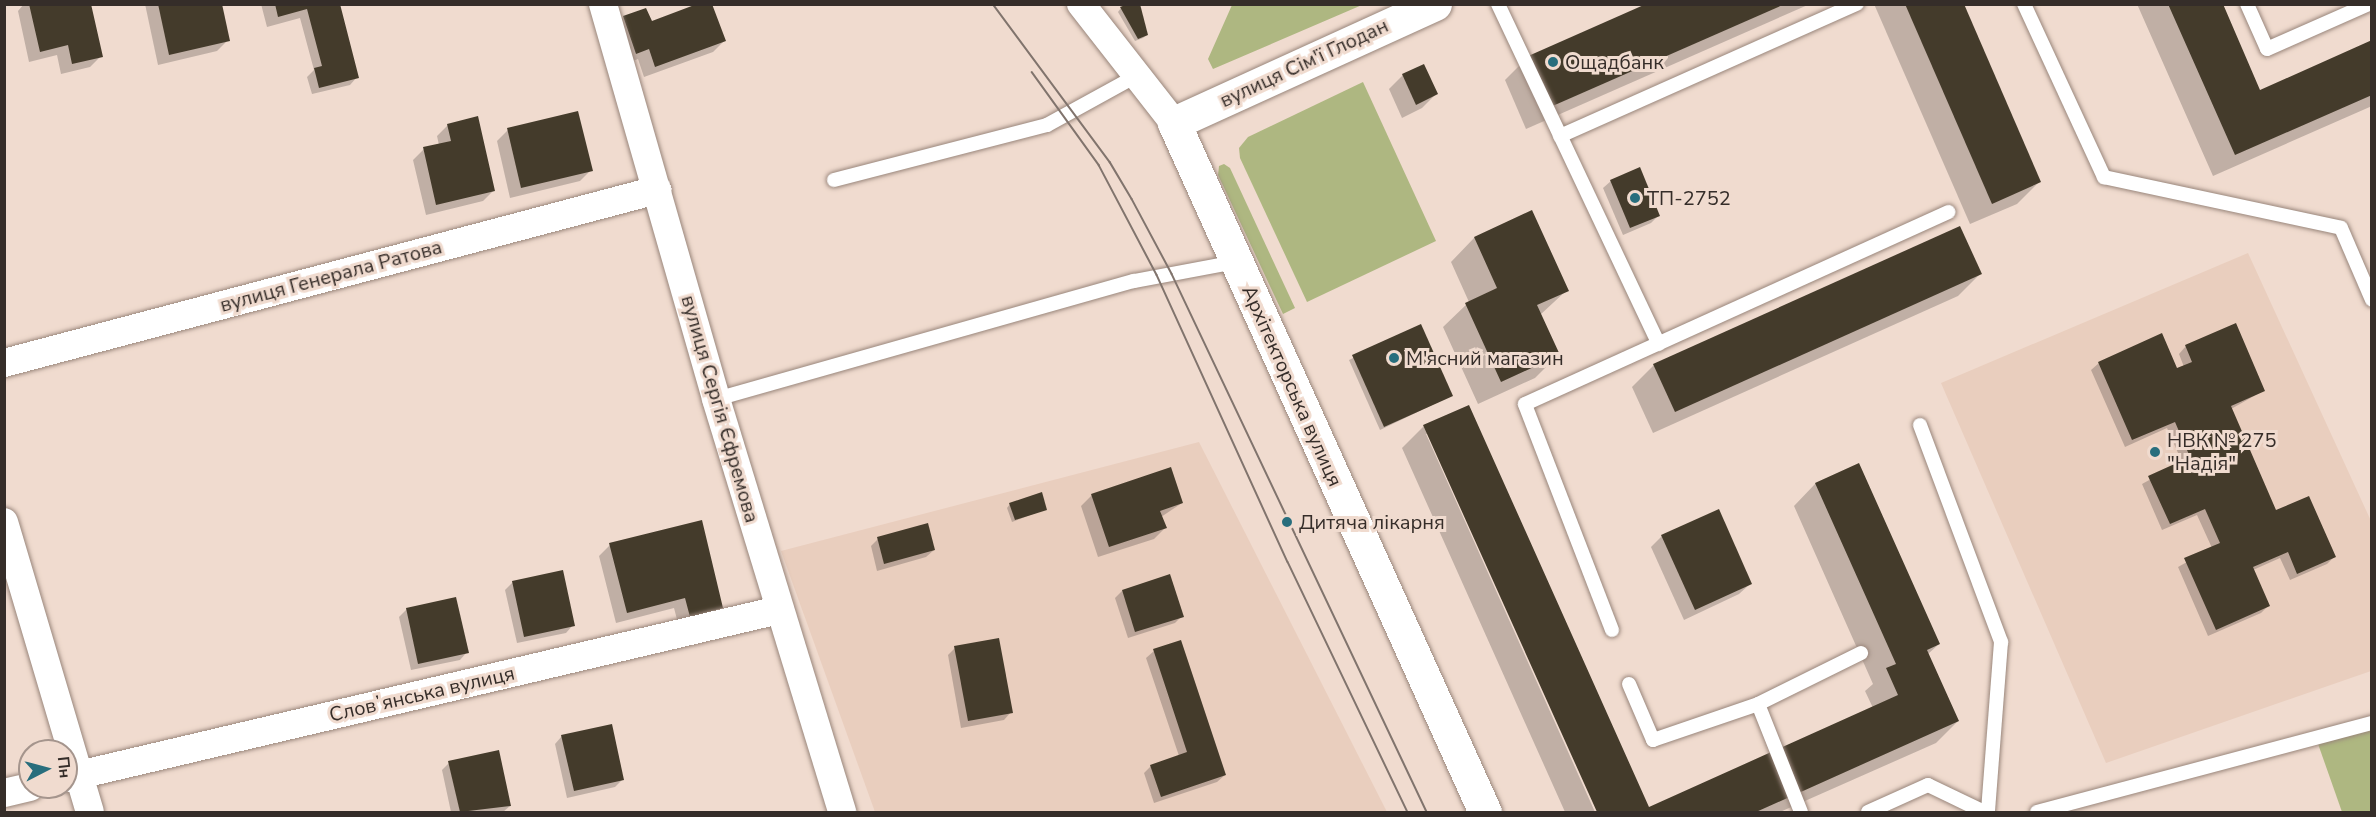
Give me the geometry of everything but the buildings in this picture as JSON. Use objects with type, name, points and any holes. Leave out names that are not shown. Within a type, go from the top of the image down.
[{"type":"street","name":"вулиця Сергія Єфремова","points":[[603,4],[716,399],[842,813]]},
{"type":"street","points":[[1081,4],[1174,123]]},
{"type":"street","name":"вулиця Сім'ї Глодан","points":[[1174,123],[1435,4]]},
{"type":"street","name":"Архітекторська вулиця","points":[[1174,123],[1485,813]]},
{"type":"street","name":"вулиця Генерала Ратова","points":[[4,363],[657,190]]},
{"type":"street","points":[[4,522],[62,739]]},
{"type":"street","name":"Словʼянська вулиця","points":[[78,775],[779,610]]},
{"type":"street","points":[[78,788],[90,813]]},
{"type":"lane","points":[[1498,4],[1659,344]]},
{"type":"lane","points":[[1560,136],[1857,4]]},
{"type":"lane","points":[[2024,4],[2104,177],[2341,228],[2366,273],[2372,300]]},
{"type":"lane","points":[[2247,4],[2267,49],[2369,4]]},
{"type":"lane","points":[[834,180],[1047,125],[1138,75]]},
{"type":"lane","points":[[1612,630],[1525,404],[1949,212]]},
{"type":"lane","points":[[716,399],[1134,281],[1236,262]]},
{"type":"lane","points":[[1868,813],[1928,785],[1986,813],[2001,642],[1920,425]]},
{"type":"lane","points":[[1629,684],[1653,740],[1758,704],[1861,653]]},
{"type":"lane","points":[[1758,704],[1801,813]]},
{"type":"lane","points":[[2037,813],[2372,723]]},
{"type":"shaded area","name":"НВК № 275 \"Надія\"","points":[[2248,253],[2371,521],[2371,671],[2106,763],[1941,383]]},
{"type":"shaded area","points":[[1199,442],[1387,812],[875,812],[781,551]]},
{"type":"green space","points":[[1232,4],[1362,5],[1213,69],[1208,59]]},
{"type":"green space","points":[[1363,82],[1436,241],[1307,302],[1240,158],[1239,148],[1248,137]]},
{"type":"green space","points":[[1224,164],[1230,168],[1295,308],[1283,314],[1218,175],[1219,166]]},
{"type":"green space","points":[[2371,729],[2371,812],[2342,812],[2317,741]]},
{"type":"tram line","points":[[993,4],[1110,162],[1132,199],[1172,274],[1427,812]]},
{"type":"tram line","points":[[1032,72],[1099,165],[1157,275],[1288,562],[1408,812]]},
{"type":"place","name":"Ощадбанк","points":[[1553,62]]},
{"type":"place","name":"ТП-2752","points":[[1635,198]]},
{"type":"place","name":"М'ясний магазин","points":[[1394,358]]},
{"type":"place","name":"НВК № 275 \"Надія\"","points":[[2155,452]]},
{"type":"place","name":"Дитяча лікарня","points":[[1287,522]]}]
